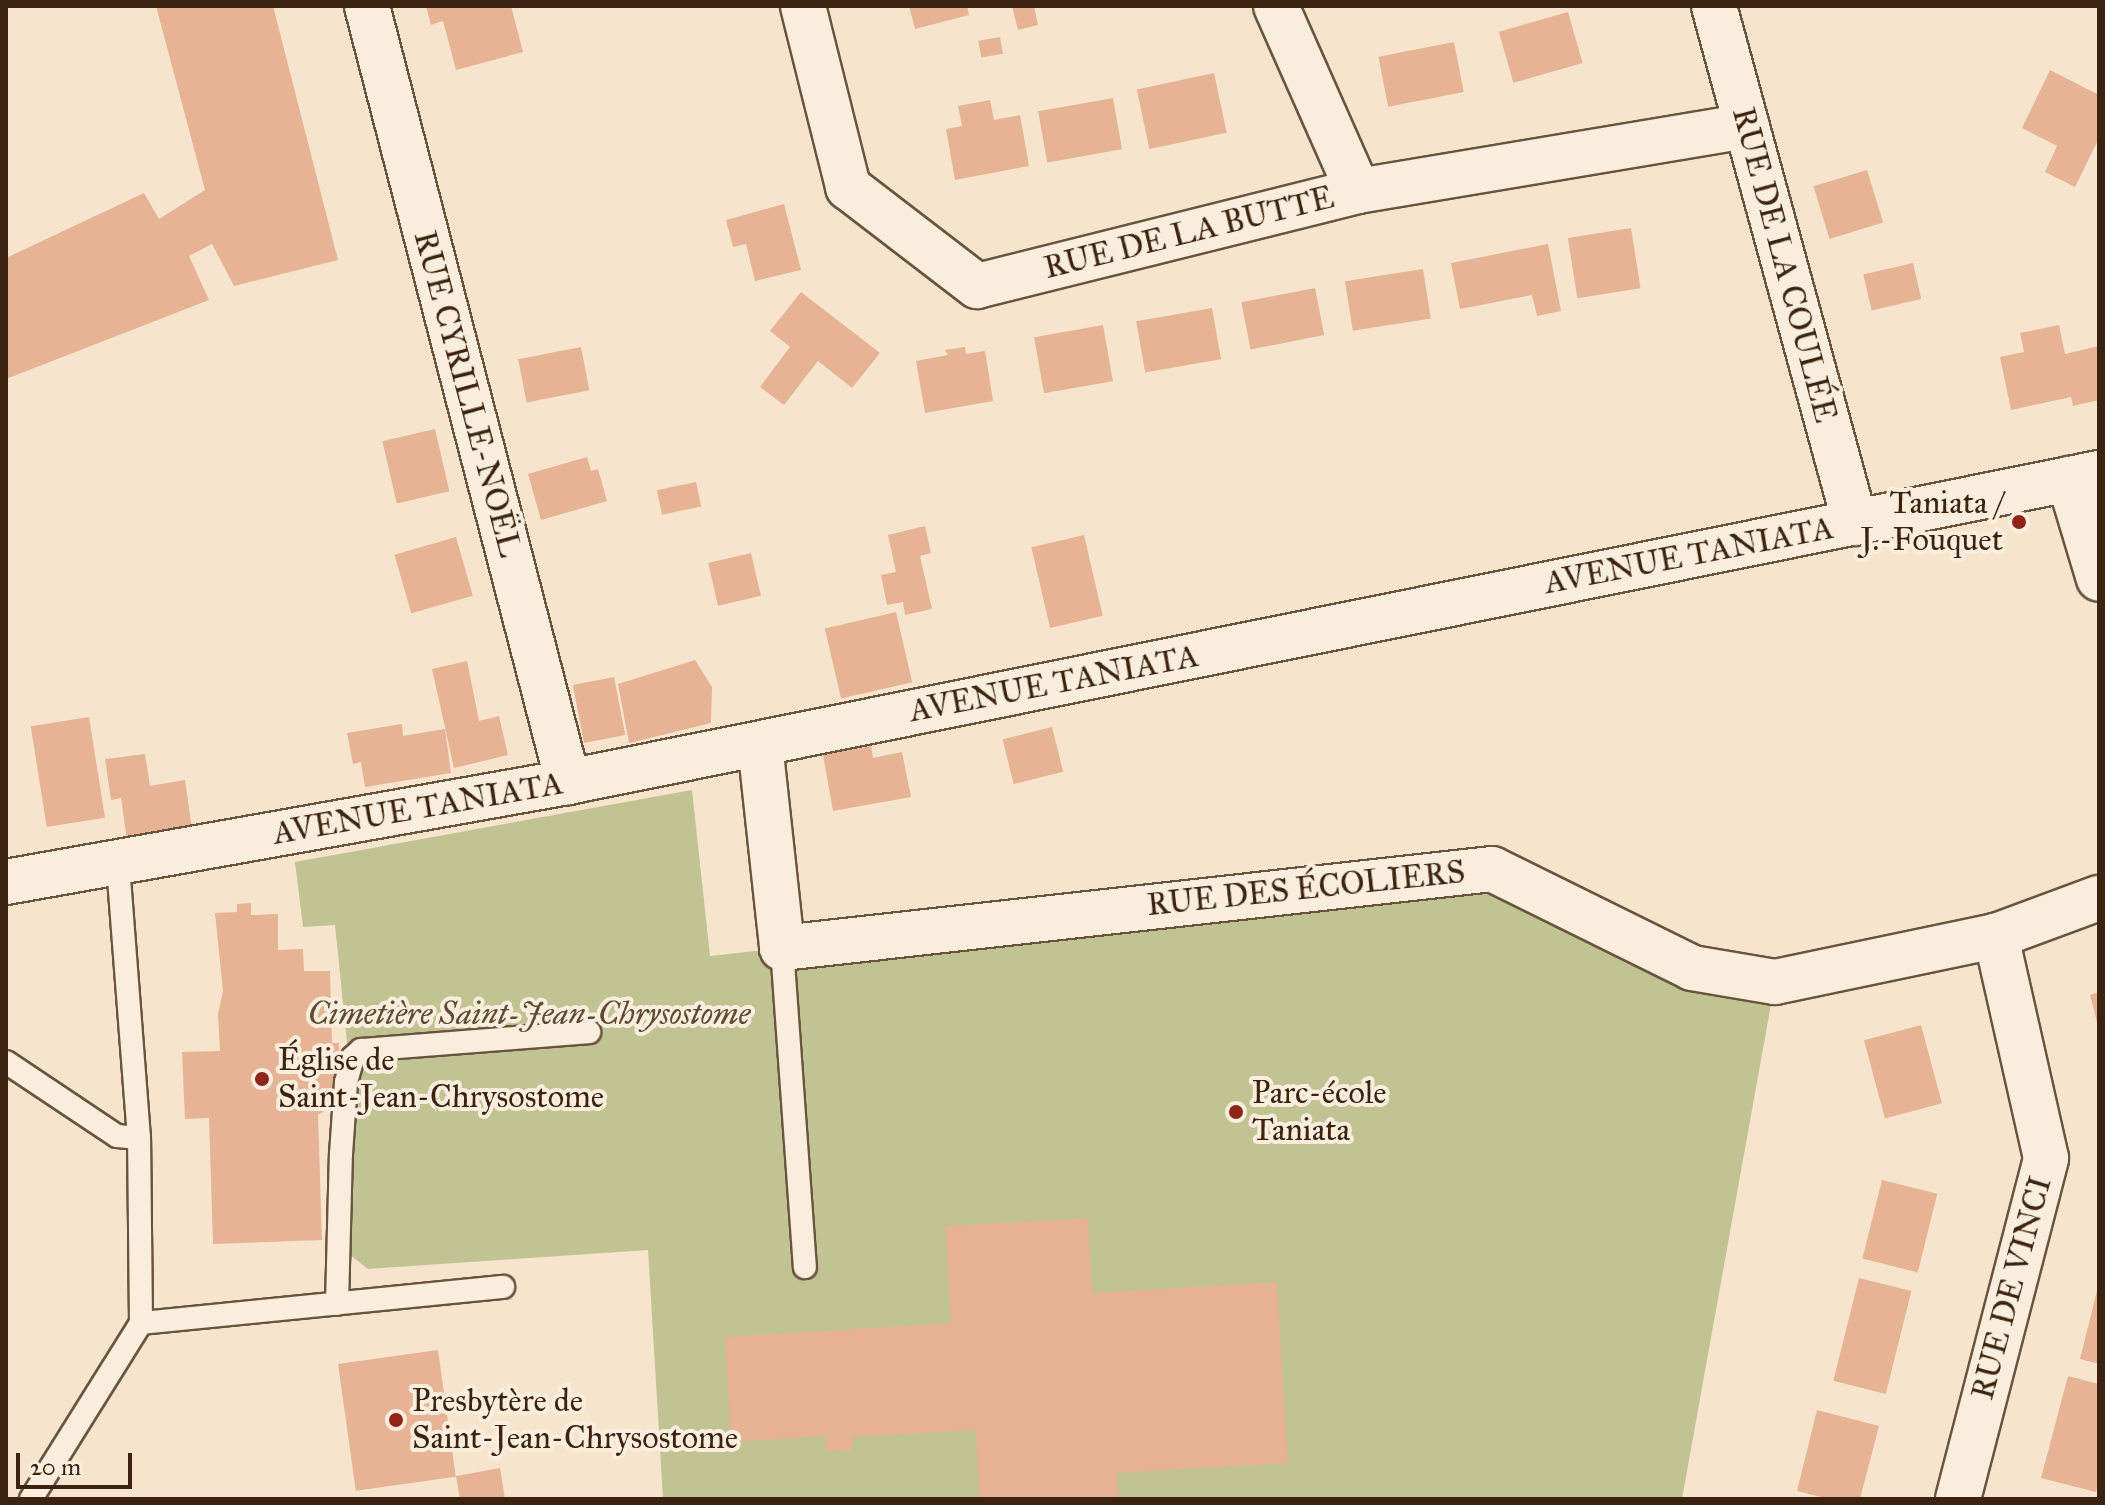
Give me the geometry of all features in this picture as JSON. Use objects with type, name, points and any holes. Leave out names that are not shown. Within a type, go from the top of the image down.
[{"type":"street","name":"RUE CYRILLE-NOËL","points":[[367,6],[568,782]]},
{"type":"street","name":"RUE DE LA BUTTE","points":[[803,6],[848,187],[977,286],[1358,191],[1747,126]]},
{"type":"street","points":[[1276,6],[1358,191]]},
{"type":"street","name":"RUE DE LA COULÉE","points":[[1714,6],[1855,523]]},
{"type":"street","name":"AVENUE TANIATA","points":[[6,882],[568,782],[2084,476]]},
{"type":"street","points":[[2084,476],[2099,579]]},
{"type":"street","points":[[760,744],[782,948]]},
{"type":"street","name":"RUE DES ÉCOLIERS","points":[[782,948],[1492,869],[1692,968],[1775,982],[1996,936],[2099,898]]},
{"type":"street","name":"RUE DE VINCI","points":[[1958,1499],[2046,1158],[1996,936]]},
{"type":"lane","points":[[31,1499],[141,1323],[139,1138],[118,862]]},
{"type":"lane","points":[[782,948],[805,1267]]},
{"type":"lane","points":[[337,1304],[341,1154],[346,1082],[353,1057],[361,1050],[589,1032]]},
{"type":"lane","points":[[6,1062],[117,1136],[139,1138]]},
{"type":"lane","points":[[141,1323],[503,1287]]},
{"type":"green space","name":"Parc-école Taniata","points":[[692,790],[710,956],[1492,869],[1775,982],[1682,1499],[663,1499],[648,1250],[368,1269],[344,1250],[352,1091],[335,925],[303,927],[295,862]]},
{"type":"building","points":[[156,6],[273,6],[338,260],[234,286],[212,244],[189,256],[209,300],[6,379],[6,258],[144,193],[159,219],[205,190]]},
{"type":"building","points":[[426,6],[511,6],[523,52],[456,70],[443,21],[431,25]]},
{"type":"building","points":[[909,6],[967,6],[969,15],[915,29]]},
{"type":"building","points":[[1012,6],[1034,6],[1038,25],[1018,30]]},
{"type":"building","points":[[1568,12],[1583,63],[1513,83],[1499,32]]},
{"type":"building","points":[[1000,37],[1003,54],[981,58],[978,41]]},
{"type":"building","points":[[1454,42],[1464,92],[1388,107],[1378,57]]},
{"type":"building","points":[[2050,70],[2099,95],[2099,138],[2075,187],[2045,172],[2057,146],[2022,128]]},
{"type":"building","points":[[1214,73],[1227,133],[1149,149],[1137,89]]},
{"type":"building","points":[[1113,98],[1122,149],[1047,162],[1038,111]]},
{"type":"building","points":[[990,100],[994,120],[1020,115],[1029,166],[955,180],[946,129],[962,126],[958,106]]},
{"type":"building","points":[[1867,170],[1883,223],[1830,239],[1813,186]]},
{"type":"building","points":[[784,204],[801,270],[755,281],[746,244],[733,247],[726,220]]},
{"type":"building","points":[[1631,228],[1641,288],[1577,298],[1568,238]]},
{"type":"building","points":[[1548,244],[1561,311],[1537,316],[1532,295],[1460,309],[1451,263]]},
{"type":"building","points":[[1913,263],[1921,299],[1872,311],[1863,274]]},
{"type":"building","points":[[1423,269],[1431,318],[1353,331],[1345,281]]},
{"type":"building","points":[[1315,288],[1324,335],[1251,349],[1241,302]]},
{"type":"building","points":[[801,292],[880,353],[852,388],[818,361],[784,405],[760,387],[790,347],[770,331]]},
{"type":"building","points":[[1212,308],[1221,359],[1145,373],[1136,321]]},
{"type":"building","points":[[1103,325],[1113,381],[1044,393],[1034,337]]},
{"type":"building","points":[[2059,325],[2065,354],[2099,346],[2099,400],[2073,406],[2071,397],[2011,410],[2000,357],[2024,352],[2020,333]]},
{"type":"building","points":[[581,347],[589,390],[527,402],[518,359]]},
{"type":"building","points":[[965,347],[966,354],[985,351],[993,401],[925,413],[916,361],[948,355],[945,350]]},
{"type":"building","points":[[435,429],[449,491],[397,504],[382,441]]},
{"type":"building","points":[[587,457],[591,471],[598,469],[607,501],[541,520],[528,474]]},
{"type":"building","points":[[696,482],[701,506],[662,515],[657,490]]},
{"type":"building","points":[[925,526],[931,553],[920,556],[932,609],[905,615],[903,602],[887,605],[881,575],[896,572],[888,535]]},
{"type":"building","points":[[1084,535],[1103,616],[1050,628],[1031,547]]},
{"type":"building","points":[[456,537],[473,596],[411,613],[394,555]]},
{"type":"building","points":[[751,553],[761,596],[718,606],[708,563]]},
{"type":"building","points":[[896,612],[912,682],[841,699],[825,628]]},
{"type":"building","points":[[695,660],[712,687],[711,723],[629,743],[618,684]]},
{"type":"building","points":[[467,661],[479,721],[499,716],[508,755],[454,768],[432,669]]},
{"type":"building","points":[[614,677],[625,735],[584,743],[573,685]]},
{"type":"building","points":[[89,717],[105,818],[47,827],[31,726]]},
{"type":"building","points":[[402,724],[403,736],[445,729],[451,773],[365,787],[361,762],[353,764],[347,733]]},
{"type":"building","points":[[1052,727],[1063,772],[1014,784],[1003,739]]},
{"type":"building","points":[[871,746],[873,758],[902,752],[911,797],[833,811],[823,755]]},
{"type":"building","points":[[145,754],[150,786],[185,780],[193,837],[128,847],[121,798],[111,800],[105,759]]},
{"type":"building","name":"Église de Saint-Jean-Chrysostome","points":[[251,903],[251,915],[278,914],[278,950],[303,949],[304,971],[330,971],[332,1043],[339,1043],[341,1106],[330,1107],[318,1115],[322,1240],[213,1244],[209,1118],[185,1119],[182,1052],[220,1051],[218,1014],[223,991],[215,913],[237,912],[237,904]]},
{"type":"building","points":[[2099,992],[2099,1026],[2098,1026],[2090,995]]},
{"type":"building","points":[[1921,1025],[1942,1103],[1885,1119],[1864,1040]]},
{"type":"building","points":[[1882,1180],[1937,1194],[1918,1272],[1862,1259]]},
{"type":"building","points":[[1088,1218],[1092,1293],[1277,1282],[1288,1463],[1117,1473],[1119,1499],[979,1499],[976,1430],[852,1437],[852,1450],[826,1451],[825,1436],[731,1442],[725,1337],[951,1323],[945,1226]]},
{"type":"building","points":[[1859,1278],[1911,1291],[1886,1394],[1833,1381]]},
{"type":"building","points":[[2099,1288],[2099,1364],[2080,1359]]},
{"type":"building","name":"Presbytère de Saint-Jean-Chrysostome","points":[[438,1350],[456,1477],[356,1491],[338,1364]]},
{"type":"building","points":[[2068,1376],[2099,1384],[2099,1479],[2096,1492],[2041,1478]]},
{"type":"building","points":[[1817,1410],[1879,1426],[1860,1499],[1829,1499],[1797,1491]]},
{"type":"building","points":[[500,1468],[505,1499],[460,1499],[456,1476]]},
{"type":"place","name":"Taniata / J.-Fouquet","points":[[2019,522]]},
{"type":"place","name":"Église de Saint-Jean-Chrysostome","points":[[262,1079]]},
{"type":"place","name":"Parc-école Taniata","points":[[1236,1112]]},
{"type":"place","name":"Presbytère de Saint-Jean-Chrysostome","points":[[396,1420]]},
{"type":"park label","name":"Cimetière Saint-Jean-Chrysostome","points":[[529,1014]]}]
